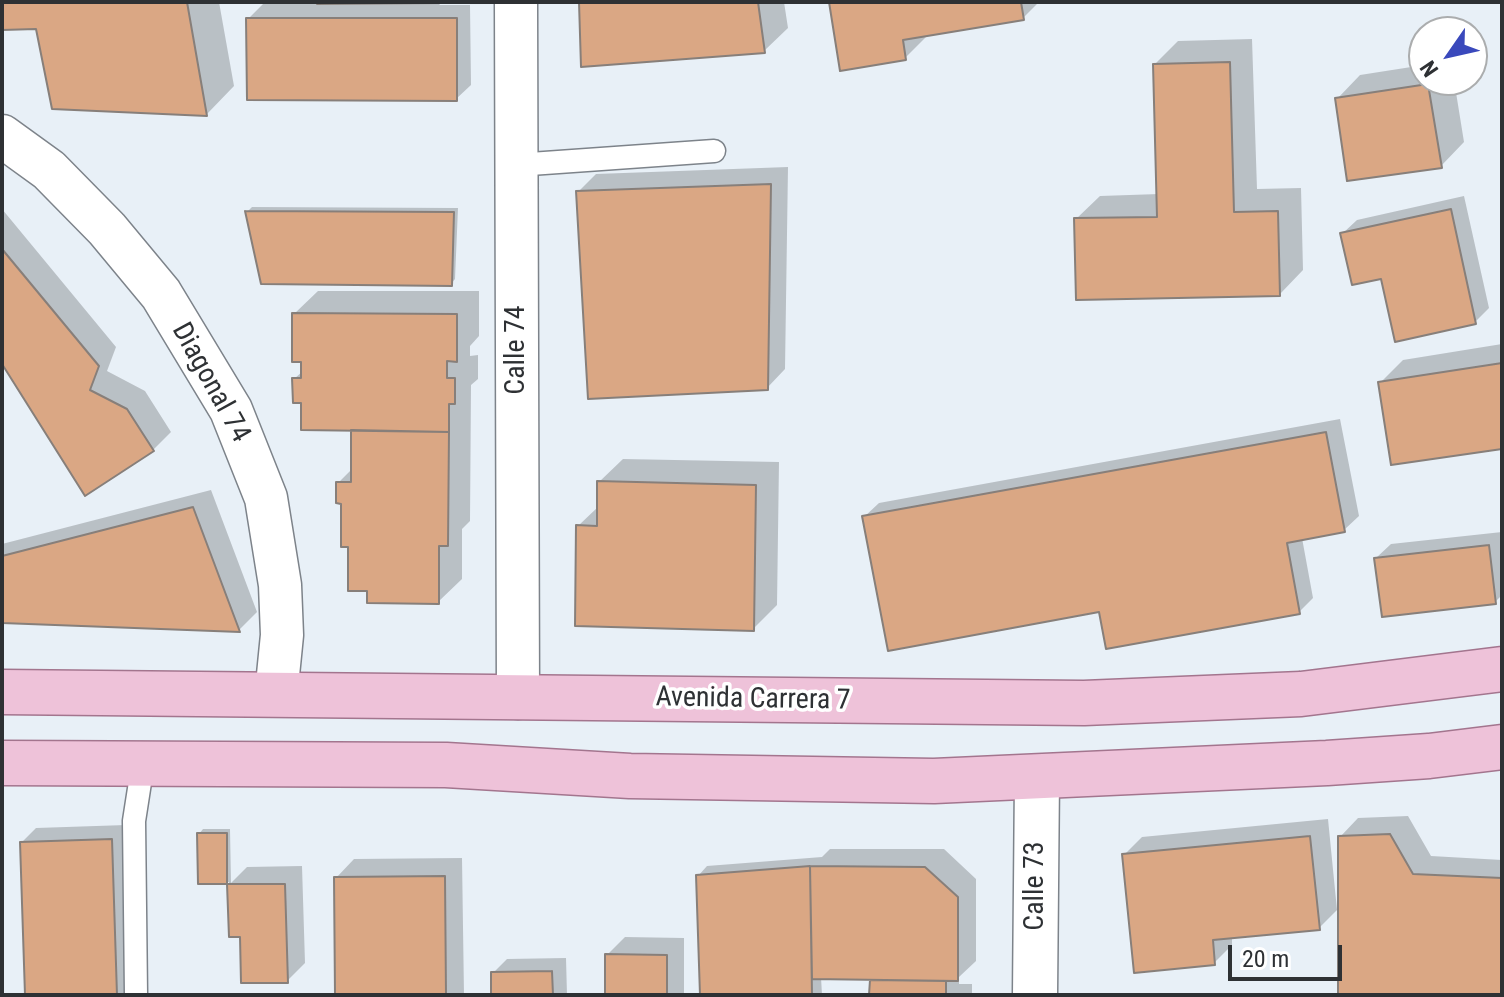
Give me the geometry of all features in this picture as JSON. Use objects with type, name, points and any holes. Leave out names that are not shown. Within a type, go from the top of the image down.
[{"type":"main road","name":"Avenida Carrera 7","points":[[2,692],[1084,703],[1301,694],[1502,669]]},
{"type":"main road","points":[[2,763],[446,765],[630,776],[934,781],[1327,763],[1502,747]]},
{"type":"street","name":"Calle 74","points":[[516,2],[518,698]]},
{"type":"street","name":"Diagonal 74","points":[[2,136],[49,170],[107,229],[161,294],[231,410],[266,498],[271,527],[280,585],[282,635],[276,695]]},
{"type":"street","name":"Calle 73","points":[[1035,995],[1037,777]]},
{"type":"lane","points":[[516,165],[714,151]]},
{"type":"lane","points":[[136,995],[134,821],[143,763]]},
{"type":"building","points":[[2,2],[187,2],[207,116],[52,109],[36,29],[2,30]]},
{"type":"building","points":[[443,2],[443,3],[317,4]]},
{"type":"building","points":[[579,2],[758,2],[765,53],[581,67]]},
{"type":"building","points":[[829,2],[1021,2],[1024,20],[903,40],[906,60],[840,71]]},
{"type":"building","points":[[246,18],[457,18],[457,101],[247,100]]},
{"type":"building","points":[[1230,62],[1234,212],[1278,211],[1280,296],[1076,300],[1074,218],[1157,217],[1153,64]]},
{"type":"building","points":[[1408,87],[1408,96],[1430,96],[1442,168],[1347,181],[1335,98]]},
{"type":"building","points":[[771,184],[768,390],[588,399],[576,191]]},
{"type":"building","points":[[1451,209],[1476,324],[1395,342],[1381,279],[1352,285],[1340,233]]},
{"type":"building","points":[[245,211],[454,212],[452,286],[261,284]]},
{"type":"building","points":[[2,249],[99,366],[90,390],[127,409],[154,451],[85,496],[2,364]]},
{"type":"building","points":[[292,313],[457,314],[457,362],[447,361],[447,378],[455,378],[455,404],[449,404],[449,432],[301,430],[301,403],[293,403],[292,378],[301,378],[301,362],[292,362]]},
{"type":"building","points":[[1502,363],[1502,449],[1391,465],[1378,382]]},
{"type":"building","points":[[351,430],[449,432],[448,546],[439,546],[439,604],[367,603],[367,591],[348,591],[348,547],[341,547],[341,504],[336,503],[336,482],[351,482]]},
{"type":"building","points":[[1326,432],[1345,532],[1287,543],[1300,614],[1106,649],[1099,612],[888,651],[862,516]]},
{"type":"building","points":[[597,481],[756,485],[754,631],[575,626],[576,525],[597,526]]},
{"type":"building","points":[[193,507],[240,632],[2,623],[2,556]]},
{"type":"building","points":[[1489,545],[1496,604],[1382,617],[1374,558]]},
{"type":"building","points":[[197,833],[227,833],[227,884],[198,884]]},
{"type":"building","points":[[1390,834],[1413,874],[1502,878],[1502,995],[1338,995],[1338,836]]},
{"type":"building","points":[[1310,836],[1320,930],[1213,940],[1215,965],[1134,973],[1122,854]]},
{"type":"building","points":[[112,839],[117,995],[25,995],[20,842]]},
{"type":"building","points":[[810,866],[812,995],[700,995],[696,875]]},
{"type":"building","points":[[810,866],[925,867],[958,897],[958,981],[812,979]]},
{"type":"building","points":[[445,876],[446,995],[335,995],[334,877]]},
{"type":"building","points":[[227,884],[285,884],[288,983],[241,983],[240,937],[229,937]]},
{"type":"building","points":[[605,954],[667,955],[667,995],[605,995]]},
{"type":"building","points":[[552,971],[553,995],[491,995],[491,972]]},
{"type":"building","points":[[870,980],[946,981],[946,995],[869,995]]}]
